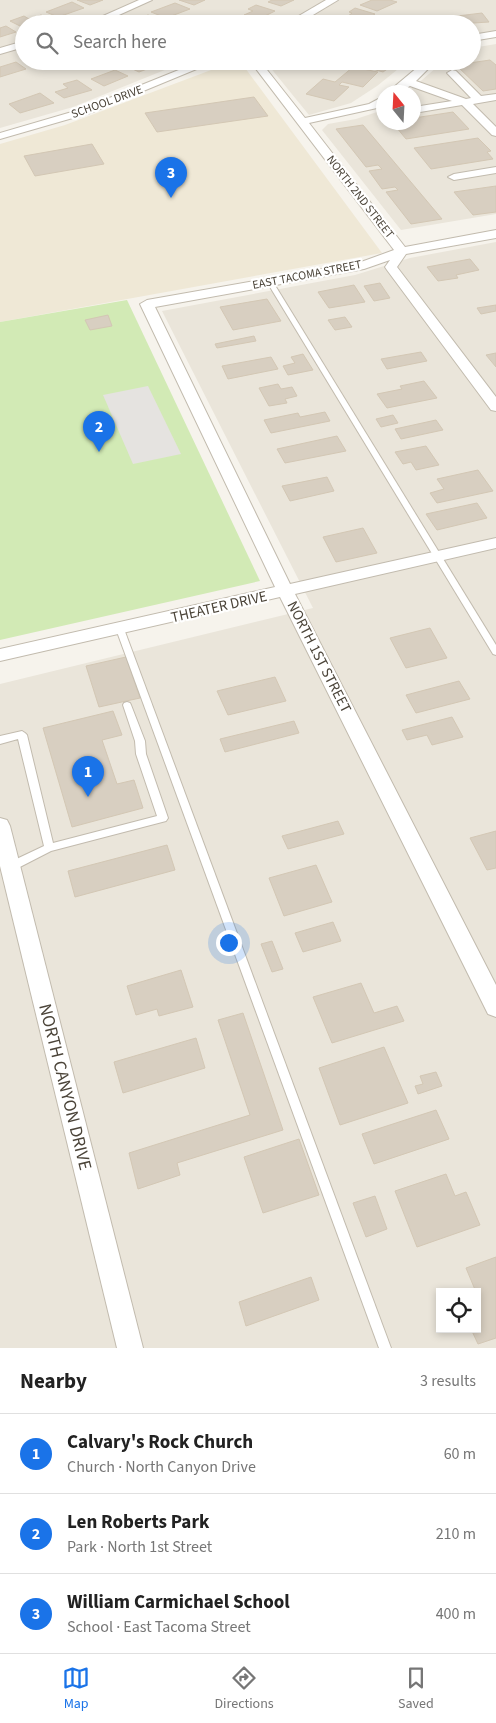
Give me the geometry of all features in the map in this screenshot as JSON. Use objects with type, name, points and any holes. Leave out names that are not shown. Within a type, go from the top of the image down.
[{"type":"street","points":[[111,15],[147,0]]},
{"type":"street","points":[[306,15],[333,0]]},
{"type":"street","points":[[481,36],[496,34]]},
{"type":"street","points":[[0,51],[15,47]]},
{"type":"street","name":"SCHOOL DRIVE","points":[[0,136],[86,111],[188,70]]},
{"type":"street","name":"NORTH 2ND STREET","points":[[262,70],[402,251],[391,267],[496,407]]},
{"type":"street","points":[[404,85],[422,70]]},
{"type":"street","points":[[452,73],[478,100]]},
{"type":"street","points":[[409,82],[465,102],[496,133]]},
{"type":"street","points":[[421,109],[496,97]]},
{"type":"street","points":[[301,122],[376,105]]},
{"type":"street","points":[[454,177],[496,170]]},
{"type":"street","name":"EAST TACOMA STREET","points":[[147,304],[364,265],[402,251],[496,234]]},
{"type":"street","name":"NORTH 1ST STREET","points":[[147,304],[286,592],[496,1007]]},
{"type":"street","name":"THEATER DRIVE","points":[[0,655],[496,544]]},
{"type":"street","name":"NORTH CANYON DRIVE","points":[[0,826],[130,1348]]},
{"type":"lane","points":[[270,282],[496,652]]},
{"type":"lane","points":[[120,629],[385,1348]]},
{"type":"lane","points":[[10,867],[49,848],[162,818],[141,754],[140,741],[127,705]]},
{"type":"lane","points":[[0,740],[22,735],[49,848]]},
{"type":"shaded area","points":[[0,0],[496,0],[496,31],[481,34],[481,15],[15,15],[15,70],[165,70],[73,107],[0,128]]},
{"type":"shaded area","points":[[496,44],[496,214],[401,230],[322,130],[328,124],[356,119],[376,112],[376,130],[421,130],[421,85],[416,85],[434,70],[481,70],[481,46]]},
{"type":"shaded area","points":[[211,70],[247,70],[382,253],[0,322],[0,144],[65,125]]},
{"type":"shaded area","points":[[272,70],[397,70],[351,103],[309,115]]},
{"type":"shaded area","points":[[496,242],[496,1348],[0,1348],[0,684],[313,608],[162,311],[355,275],[410,258]]},
{"type":"shaded area","points":[[148,386],[181,454],[133,464],[103,395]]},
{"type":"green space","points":[[127,300],[260,581],[0,640],[0,322]]},
{"type":"building","points":[[77,0],[103,0],[90,5]]},
{"type":"building","points":[[179,0],[205,0],[194,5]]},
{"type":"building","points":[[272,0],[294,0],[281,6],[268,2]]},
{"type":"building","points":[[372,0],[397,2],[377,11],[360,5]]},
{"type":"building","points":[[72,2],[84,8],[64,15],[53,15],[46,12]]},
{"type":"building","points":[[175,3],[190,9],[174,15],[158,15],[151,12]]},
{"type":"building","points":[[256,5],[275,11],[267,15],[244,15],[253,11],[248,9]]},
{"type":"building","points":[[355,8],[375,14],[349,15],[352,13],[349,12]]},
{"type":"building","points":[[482,13],[489,22],[481,23],[481,15],[466,15]]},
{"type":"building","points":[[6,26],[15,32],[0,37],[0,28]]},
{"type":"building","points":[[490,60],[496,65],[496,89],[483,91],[461,70],[481,70],[481,61]]},
{"type":"building","points":[[15,62],[15,70],[23,70],[0,77],[0,67]]},
{"type":"building","points":[[115,70],[128,76],[104,86],[91,79]]},
{"type":"building","points":[[349,70],[378,72],[363,87],[342,82],[339,85],[349,87],[334,101],[306,94],[323,79],[335,82]]},
{"type":"building","points":[[77,80],[92,90],[64,98],[55,92],[68,88],[63,84]]},
{"type":"building","points":[[40,93],[54,103],[20,113],[9,104]]},
{"type":"building","points":[[254,97],[268,116],[157,132],[145,113]]},
{"type":"building","points":[[453,112],[469,129],[406,139],[399,130],[421,130],[421,117]]},
{"type":"building","points":[[363,125],[442,219],[411,224],[386,192],[398,190],[395,187],[382,189],[369,171],[382,169],[378,165],[366,167],[336,129]]},
{"type":"building","points":[[478,138],[491,151],[487,152],[493,159],[431,169],[414,148]]},
{"type":"building","points":[[92,144],[104,164],[35,176],[24,156]]},
{"type":"building","points":[[496,186],[496,212],[473,215],[454,192]]},
{"type":"building","points":[[470,259],[479,270],[456,275],[458,278],[438,281],[427,267]]},
{"type":"building","points":[[380,283],[390,298],[374,301],[364,286]]},
{"type":"building","points":[[354,285],[365,302],[329,308],[318,292]]},
{"type":"building","points":[[267,299],[281,321],[233,330],[220,307]]},
{"type":"building","points":[[496,305],[496,311],[481,314],[477,308]]},
{"type":"building","points":[[108,315],[112,326],[90,330],[85,320]]},
{"type":"building","points":[[345,317],[352,327],[335,330],[328,320]]},
{"type":"building","points":[[254,336],[256,341],[217,348],[215,344]]},
{"type":"building","points":[[421,352],[427,361],[387,369],[381,359]]},
{"type":"building","points":[[496,353],[496,367],[486,355]]},
{"type":"building","points":[[303,354],[313,370],[288,375],[283,366],[295,363],[291,357]]},
{"type":"building","points":[[271,357],[278,369],[228,379],[222,366]]},
{"type":"building","points":[[424,381],[437,398],[387,408],[377,394],[402,389],[400,386]]},
{"type":"building","points":[[278,384],[281,389],[292,387],[297,396],[285,399],[287,403],[269,406],[259,388]]},
{"type":"building","points":[[325,412],[330,421],[271,433],[264,420],[298,413],[300,417]]},
{"type":"building","points":[[393,415],[398,423],[381,427],[376,419]]},
{"type":"building","points":[[436,420],[443,430],[401,439],[395,429]]},
{"type":"building","points":[[337,436],[346,451],[285,463],[277,449]]},
{"type":"building","points":[[426,446],[439,465],[416,470],[411,462],[403,464],[395,452]]},
{"type":"building","points":[[478,470],[493,491],[437,503],[430,493],[444,489],[437,479]]},
{"type":"building","points":[[327,477],[334,491],[290,501],[282,486]]},
{"type":"building","points":[[477,503],[487,518],[437,530],[426,514]]},
{"type":"building","points":[[363,528],[377,553],[336,562],[323,537]]},
{"type":"building","points":[[430,628],[447,658],[406,668],[390,638]]},
{"type":"building","points":[[126,657],[140,698],[99,707],[86,666]]},
{"type":"building","points":[[275,677],[286,701],[228,715],[217,691]]},
{"type":"building","points":[[459,681],[470,699],[416,713],[406,695]]},
{"type":"building","points":[[113,711],[122,735],[102,740],[117,784],[134,780],[143,808],[72,827],[43,728]]},
{"type":"building","points":[[452,717],[463,737],[432,745],[427,735],[407,740],[402,730]]},
{"type":"building","points":[[294,721],[299,733],[225,752],[220,739]]},
{"type":"building","points":[[338,821],[344,834],[288,849],[282,836]]},
{"type":"building","points":[[496,831],[496,868],[487,870],[470,838]]},
{"type":"building","points":[[167,845],[175,870],[75,897],[68,871]]},
{"type":"building","points":[[316,865],[332,902],[284,916],[269,878]]},
{"type":"building","points":[[333,922],[341,941],[303,952],[295,933]]},
{"type":"building","points":[[272,941],[283,969],[272,972],[261,944]]},
{"type":"building","points":[[181,970],[193,1007],[159,1016],[157,1009],[136,1015],[127,986]]},
{"type":"building","points":[[361,983],[374,1013],[397,1006],[404,1021],[332,1043],[313,997]]},
{"type":"building","points":[[243,1013],[283,1130],[177,1163],[180,1175],[138,1189],[129,1153],[250,1115],[218,1020]]},
{"type":"building","points":[[196,1038],[205,1068],[123,1093],[114,1062]]},
{"type":"building","points":[[384,1047],[408,1103],[340,1125],[319,1068]]},
{"type":"building","points":[[436,1072],[442,1086],[418,1094],[415,1086],[423,1084],[420,1076]]},
{"type":"building","points":[[436,1110],[449,1139],[374,1164],[362,1134]]},
{"type":"building","points":[[299,1139],[319,1195],[263,1213],[244,1157]]},
{"type":"building","points":[[446,1174],[455,1196],[466,1192],[480,1225],[417,1247],[395,1191]]},
{"type":"building","points":[[375,1196],[387,1229],[366,1237],[353,1203]]},
{"type":"building","points":[[496,1257],[496,1338],[478,1344],[473,1333],[481,1333],[481,1288],[474,1288],[466,1268]]},
{"type":"building","points":[[311,1277],[319,1300],[246,1326],[239,1302]]},
{"type":"place","name":"William Carmichael School","points":[[171,198]]},
{"type":"place","name":"Len Roberts Park","points":[[99,452]]},
{"type":"place","name":"Calvary's Rock Church","points":[[88,797]]}]
